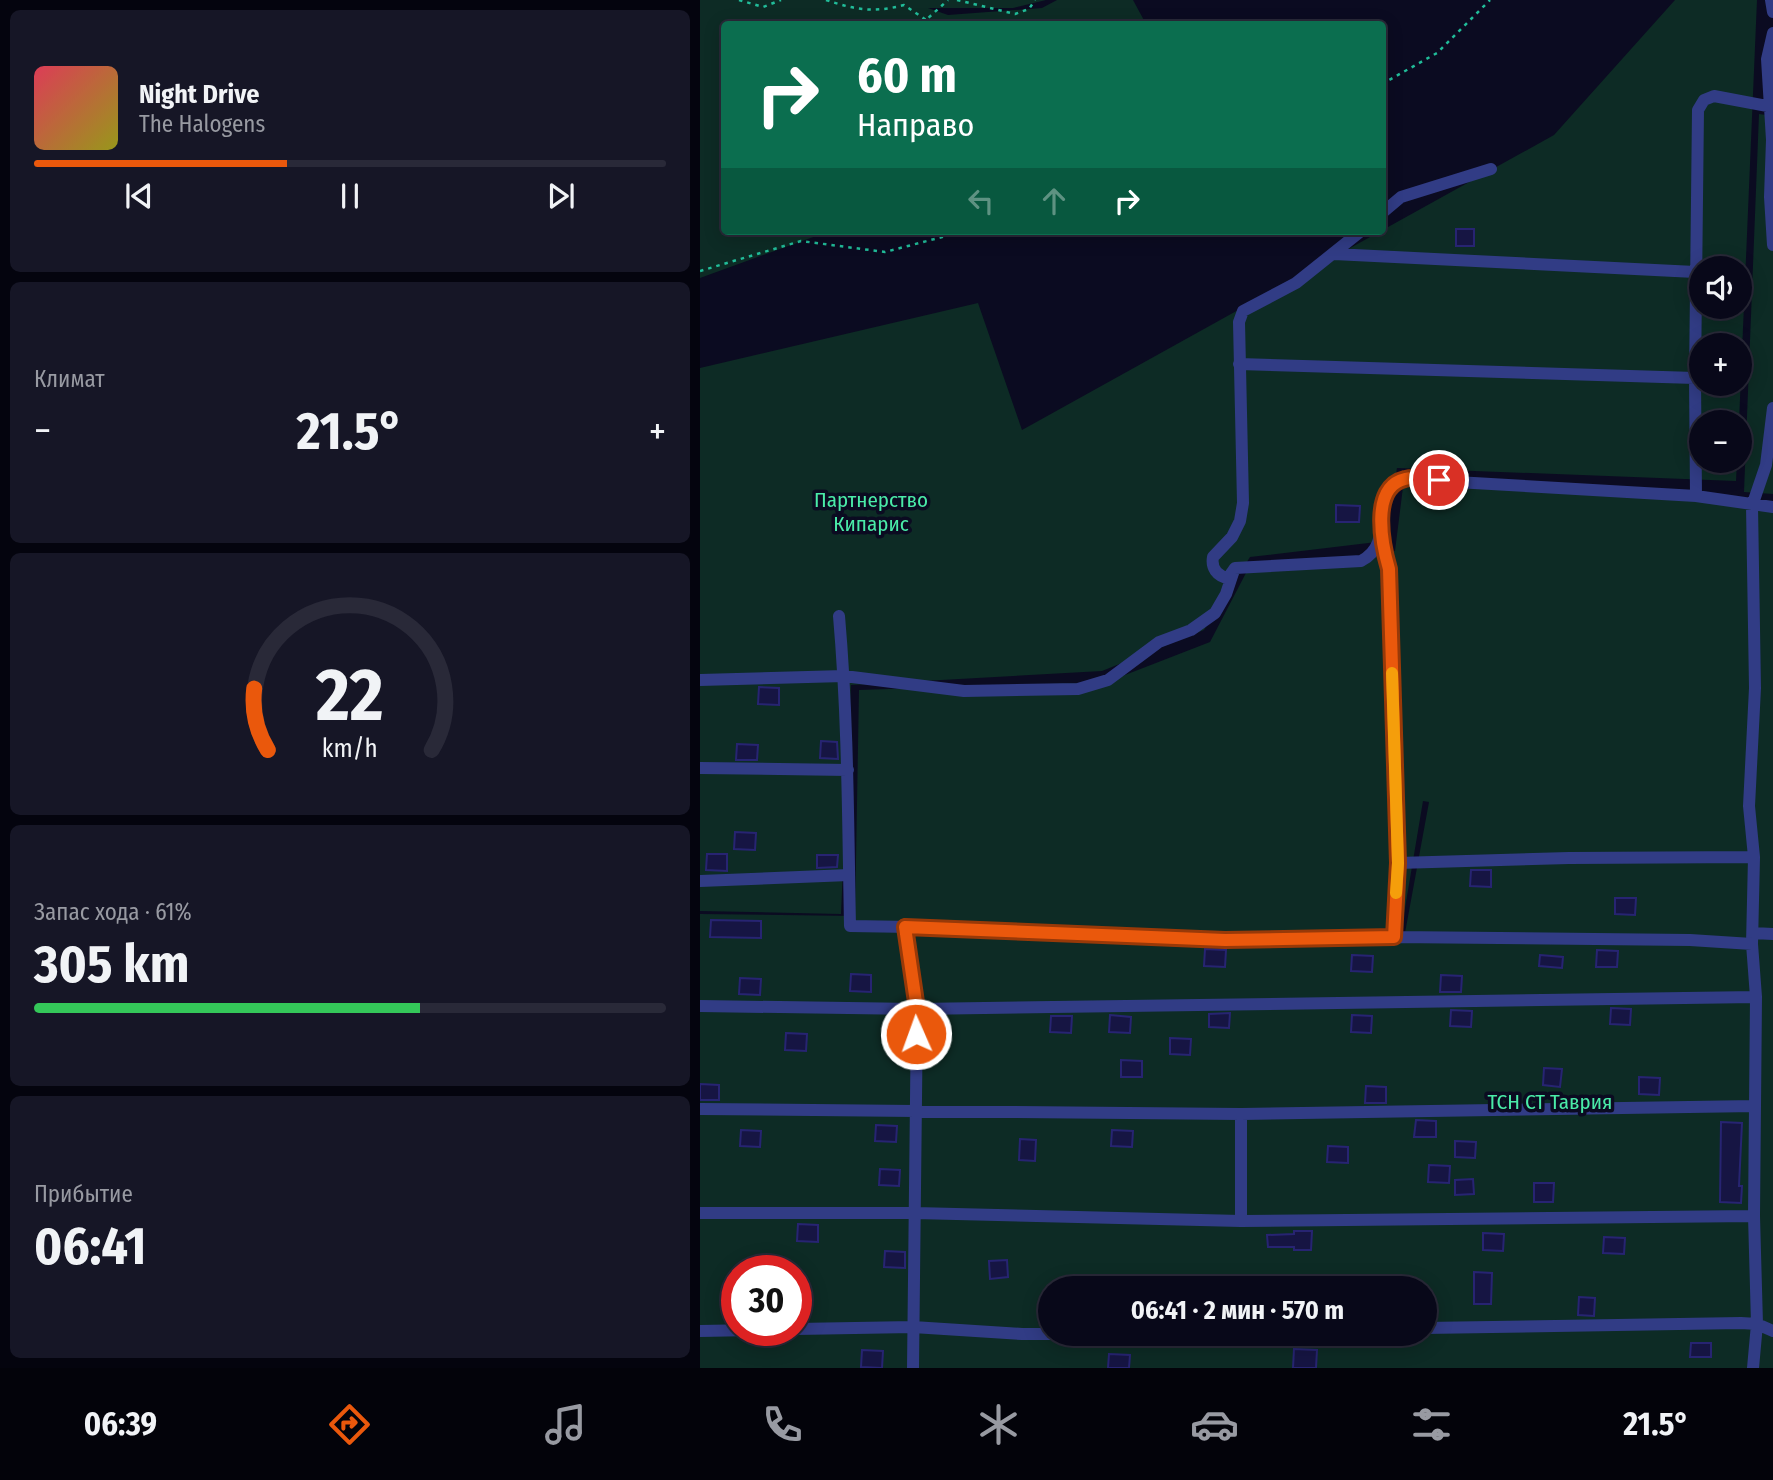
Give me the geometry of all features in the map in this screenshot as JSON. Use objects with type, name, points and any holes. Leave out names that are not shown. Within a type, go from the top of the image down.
[{"type":"street","points":[[1771,0],[1773,12]]},
{"type":"street","points":[[1773,33],[1767,59],[1771,106],[1773,244]]},
{"type":"street","points":[[1695,256],[1700,105],[1714,96],[1771,106]]},
{"type":"street","points":[[1386,210],[1401,197],[1491,169]]},
{"type":"street","points":[[1356,235],[1296,283],[1243,311],[1240,322],[1239,364],[1243,503],[1240,521],[1232,537],[1216,552],[1213,562],[1215,571],[1223,577],[1228,578],[1235,569],[1360,561],[1370,556],[1381,538],[1385,495],[1396,482],[1404,479],[1696,496],[1773,507]]},
{"type":"street","points":[[1334,254],[1689,272]]},
{"type":"street","points":[[1239,364],[1689,378]]},
{"type":"street","points":[[1695,396],[1696,496]]},
{"type":"street","points":[[1753,1368],[1757,1324],[1754,1216],[1756,997],[1752,939],[1754,857],[1749,806],[1755,688],[1752,506],[1766,465],[1773,408]]},
{"type":"street","points":[[1381,538],[1389,569],[1398,863],[1394,937]]},
{"type":"street","points":[[700,680],[844,676],[964,691],[1078,689],[1108,680],[1159,642],[1191,630],[1215,613],[1226,594],[1235,569]]},
{"type":"street","points":[[839,616],[848,770],[850,926],[1225,940],[1394,937],[1690,940],[1752,939],[1773,934]]},
{"type":"street","points":[[700,768],[848,770]]},
{"type":"street","points":[[1398,863],[1569,858],[1754,857]]},
{"type":"street","points":[[700,881],[849,876]]},
{"type":"street","points":[[905,927],[917,1009],[913,1368]]},
{"type":"street","points":[[700,1006],[917,1009],[1756,997]]},
{"type":"street","points":[[700,1109],[1241,1114],[1755,1106]]},
{"type":"street","points":[[1241,1114],[1241,1221]]},
{"type":"street","points":[[700,1213],[915,1213],[1241,1221],[1754,1216]]},
{"type":"street","points":[[1437,1328],[1757,1324],[1773,1331]]},
{"type":"street","points":[[812,1329],[913,1327],[1038,1334]]},
{"type":"street","points":[[700,1331],[721,1331]]},
{"type":"path","points":[[738,0],[762,7],[781,0]]},
{"type":"path","points":[[827,0],[845,6],[881,11],[904,5],[927,21]]},
{"type":"path","points":[[929,21],[948,0]]},
{"type":"path","points":[[957,0],[1015,14],[1028,9],[1035,0]]},
{"type":"path","points":[[1386,82],[1437,53],[1490,0]]},
{"type":"path","points":[[700,271],[801,241],[885,252],[950,235]]},
{"type":"green space","points":[[700,0],[1046,0],[1013,8],[928,8],[948,15],[1042,8],[1057,0],[1133,0],[1144,21],[721,21],[721,235],[819,235],[700,278]]},
{"type":"green space","name":"Партнерство Кипарис","points":[[1675,0],[1757,0],[1746,256],[1689,256],[1689,319],[1743,319],[1743,333],[1689,333],[1689,396],[1740,396],[1740,410],[1689,410],[1689,473],[1736,473],[1736,481],[1397,468],[1385,541],[1250,557],[1204,630],[1102,671],[851,685],[841,914],[700,911],[700,368],[978,303],[1022,430],[1374,235],[1386,235],[1386,228],[1554,135]]},
{"type":"green space","points":[[1759,114],[1773,116],[1773,494],[1744,492],[1745,473],[1752,473],[1752,410],[1747,410],[1748,396],[1752,396],[1752,290]]},
{"type":"green space","name":"ТСН СТ Таврия","points":[[1404,479],[1773,501],[1773,1368],[700,1368],[700,914],[855,916],[859,690],[1107,682],[1210,642],[1247,571],[1395,551]],"holes":[[[1423,801],[1429,802],[1405,933],[1401,932]]]},
{"type":"building","points":[[1456,229],[1474,229],[1474,246],[1456,246]]},
{"type":"building","points":[[1336,505],[1360,506],[1359,522],[1336,522]]},
{"type":"building","points":[[759,687],[779,688],[779,705],[758,704]]},
{"type":"building","points":[[821,741],[837,742],[838,759],[820,758]]},
{"type":"building","points":[[737,744],[758,745],[757,760],[736,760]]},
{"type":"building","points":[[735,832],[756,833],[755,850],[734,849]]},
{"type":"building","points":[[707,854],[727,854],[727,871],[706,870]]},
{"type":"building","points":[[817,855],[838,855],[837,867],[817,868]]},
{"type":"building","points":[[1471,870],[1491,870],[1491,887],[1470,886]]},
{"type":"building","points":[[1615,898],[1636,898],[1635,915],[1615,914]]},
{"type":"building","points":[[711,920],[761,921],[761,938],[710,937]]},
{"type":"building","points":[[1205,949],[1226,950],[1225,967],[1204,966]]},
{"type":"building","points":[[1597,950],[1618,951],[1617,967],[1596,967]]},
{"type":"building","points":[[1352,955],[1373,956],[1372,972],[1351,971]]},
{"type":"building","points":[[1540,955],[1563,957],[1562,968],[1539,966]]},
{"type":"building","points":[[851,974],[871,975],[871,992],[850,991]]},
{"type":"building","points":[[1441,975],[1462,976],[1461,992],[1440,992]]},
{"type":"building","points":[[740,978],[761,979],[760,995],[739,994]]},
{"type":"building","points":[[1611,1008],[1631,1009],[1630,1025],[1610,1024]]},
{"type":"building","points":[[1451,1010],[1472,1011],[1471,1027],[1450,1026]]},
{"type":"building","points":[[1230,1013],[1229,1028],[1209,1027],[1209,1014]]},
{"type":"building","points":[[1110,1015],[1131,1017],[1130,1033],[1109,1032]]},
{"type":"building","points":[[1352,1015],[1372,1016],[1371,1033],[1351,1032]]},
{"type":"building","points":[[1051,1016],[1072,1016],[1071,1033],[1050,1032]]},
{"type":"building","points":[[786,1033],[807,1034],[806,1051],[785,1050]]},
{"type":"building","points":[[1170,1038],[1191,1039],[1190,1055],[1170,1054]]},
{"type":"building","points":[[1121,1060],[1142,1061],[1142,1077],[1121,1077]]},
{"type":"building","points":[[1544,1068],[1562,1069],[1560,1087],[1543,1085]]},
{"type":"building","points":[[1639,1077],[1660,1078],[1659,1095],[1639,1094]]},
{"type":"building","points":[[700,1084],[719,1085],[719,1100],[700,1100]]},
{"type":"building","points":[[1366,1086],[1386,1087],[1386,1103],[1365,1103]]},
{"type":"building","points":[[1416,1120],[1436,1121],[1436,1137],[1414,1137]]},
{"type":"building","points":[[1721,1122],[1742,1123],[1739,1186],[1742,1186],[1741,1203],[1720,1202]]},
{"type":"building","points":[[876,1125],[897,1126],[896,1142],[875,1141]]},
{"type":"building","points":[[741,1130],[761,1131],[760,1147],[740,1146]]},
{"type":"building","points":[[1112,1130],[1133,1131],[1132,1147],[1111,1146]]},
{"type":"building","points":[[1020,1139],[1036,1140],[1035,1161],[1019,1160]]},
{"type":"building","points":[[1455,1141],[1476,1142],[1475,1158],[1455,1157]]},
{"type":"building","points":[[1328,1146],[1348,1147],[1348,1163],[1327,1162]]},
{"type":"building","points":[[1429,1165],[1450,1166],[1449,1183],[1428,1182]]},
{"type":"building","points":[[880,1169],[900,1170],[899,1186],[879,1185]]},
{"type":"building","points":[[1473,1179],[1474,1194],[1455,1195],[1455,1180]]},
{"type":"building","points":[[1534,1183],[1554,1183],[1553,1202],[1534,1202]]},
{"type":"building","points":[[798,1224],[818,1225],[818,1242],[797,1241]]},
{"type":"building","points":[[1294,1231],[1312,1231],[1311,1250],[1268,1247],[1267,1235],[1294,1234]]},
{"type":"building","points":[[1483,1233],[1504,1234],[1503,1251],[1483,1250]]},
{"type":"building","points":[[1604,1237],[1625,1238],[1624,1254],[1603,1253]]},
{"type":"building","points":[[885,1251],[905,1252],[905,1268],[884,1267]]},
{"type":"building","points":[[1007,1260],[1008,1277],[990,1279],[989,1261]]},
{"type":"building","points":[[1474,1272],[1492,1273],[1491,1304],[1474,1304]]},
{"type":"building","points":[[1579,1297],[1595,1298],[1594,1316],[1578,1315]]},
{"type":"building","points":[[1691,1343],[1711,1343],[1711,1357],[1690,1357]]},
{"type":"building","points":[[1294,1349],[1317,1350],[1316,1368],[1293,1368]]},
{"type":"building","points":[[862,1350],[883,1351],[882,1368],[861,1367]]},
{"type":"building","points":[[1109,1354],[1130,1355],[1129,1368],[1108,1368]]},
{"type":"slow traffic","points":[[1392,673],[1398,863],[1396,893]]},
{"type":"route","points":[[916,1034],[917,1009],[905,927],[1225,940],[1394,937],[1398,863],[1389,569],[1381,538],[1383,503],[1385,495],[1396,482],[1413,478],[1439,480]]}]
